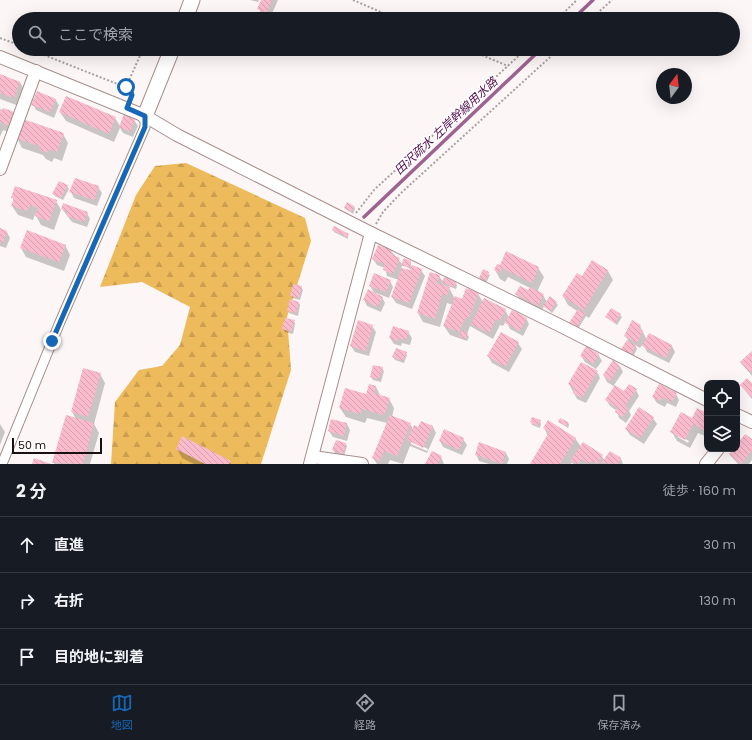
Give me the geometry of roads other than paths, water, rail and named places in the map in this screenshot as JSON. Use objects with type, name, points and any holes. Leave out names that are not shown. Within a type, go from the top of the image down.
[{"type":"street","points":[[187,12],[192,0]]},
{"type":"street","points":[[2,464],[60,322],[145,127],[145,116],[169,56]]},
{"type":"street","points":[[0,57],[145,116],[177,135],[349,222],[559,324],[704,398]]},
{"type":"street","points":[[0,170],[36,71]]},
{"type":"street","points":[[362,464],[312,460],[371,233]]},
{"type":"street","points":[[706,464],[716,452]]},
{"type":"waterway","name":"田沢疏水 左岸幹線用水路","points":[[580,12],[593,0]]},
{"type":"waterway","name":"田沢疏水 左岸幹線用水路","points":[[364,217],[534,56]]}]
